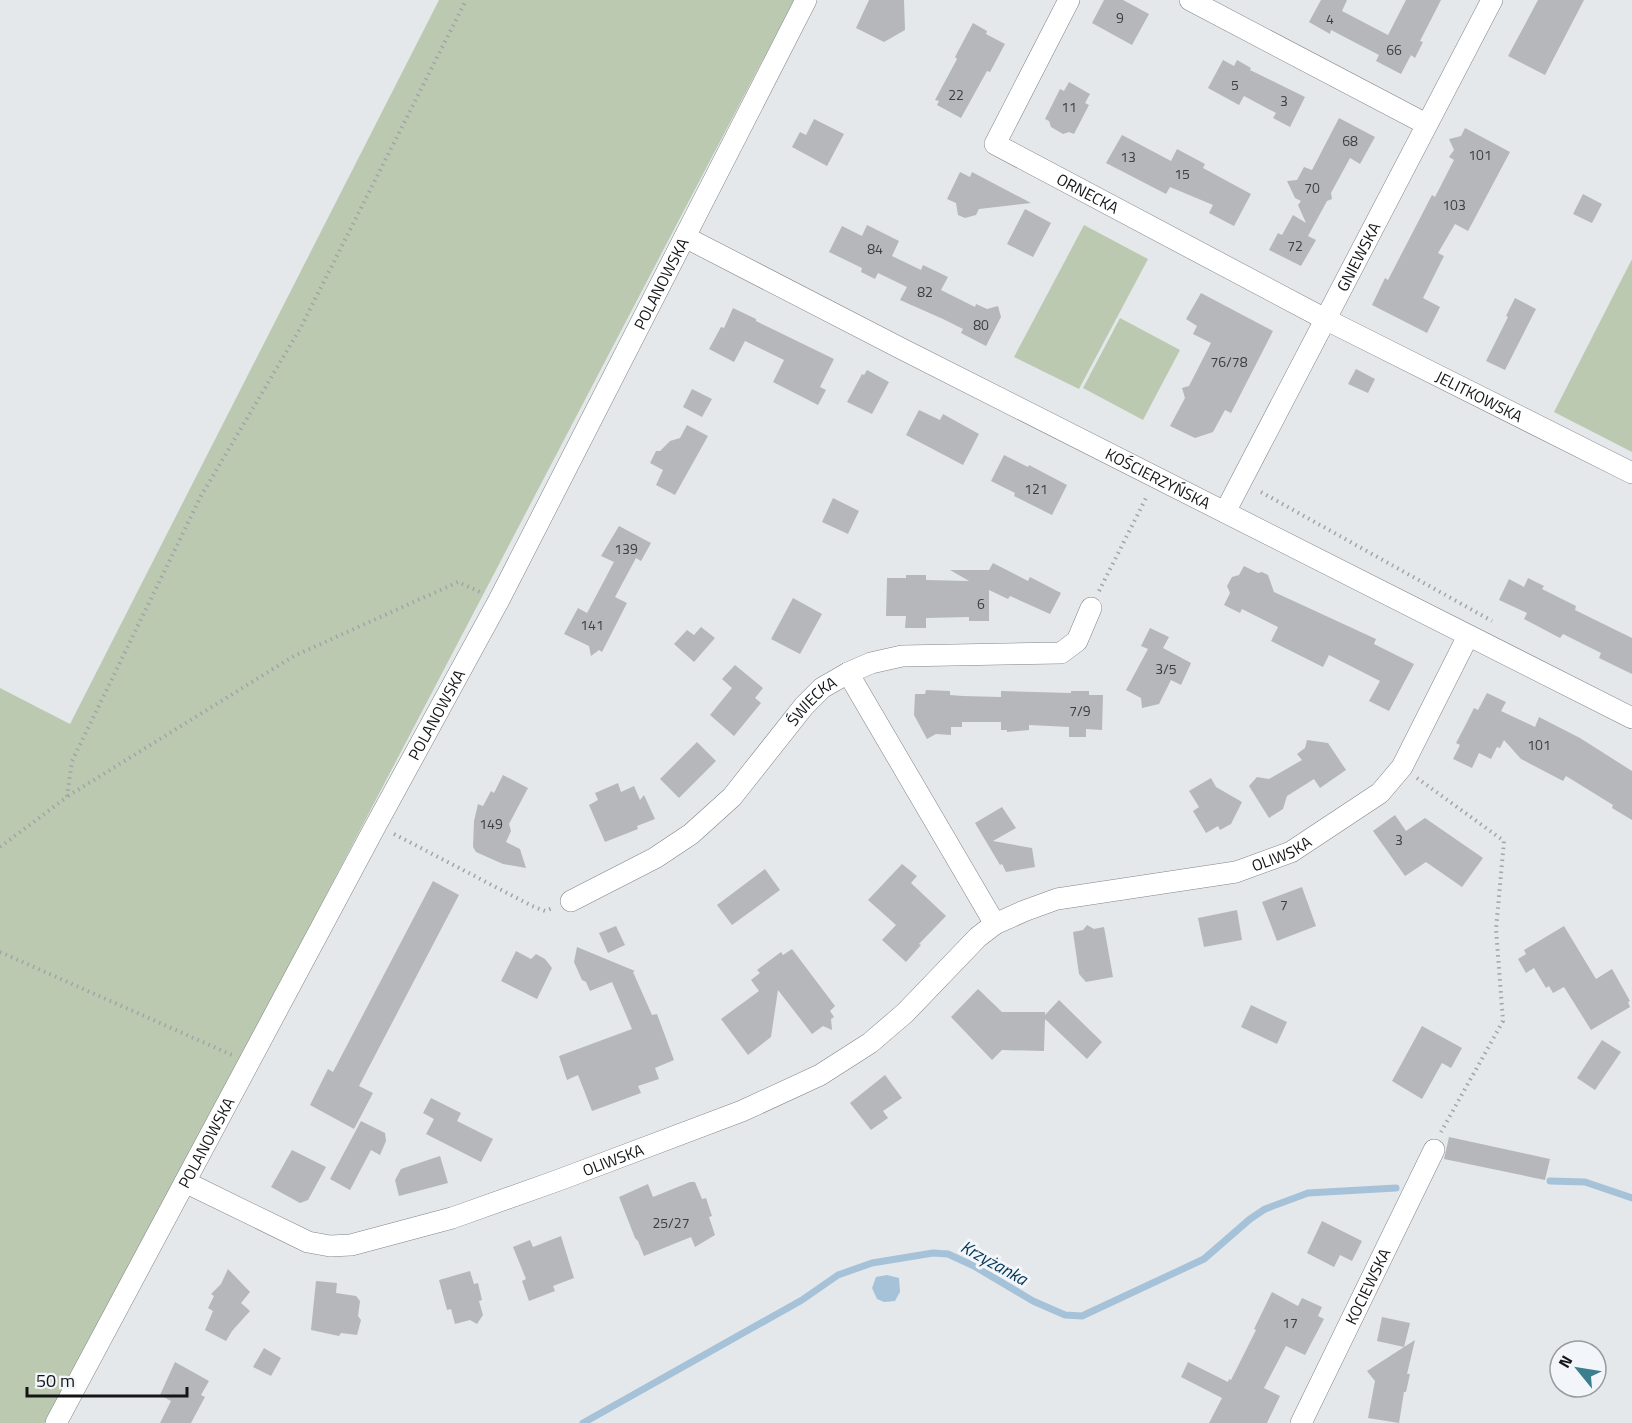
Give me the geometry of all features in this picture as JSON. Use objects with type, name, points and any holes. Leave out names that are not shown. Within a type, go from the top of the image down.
[{"type":"street","name":"POLANOWSKA","points":[[56,1423],[498,600],[806,0]]},
{"type":"street","name":"ORNECKA","points":[[1069,0],[995,144],[1325,319]]},
{"type":"street","points":[[1190,0],[1426,124]]},
{"type":"street","name":"GNIEWSKA","points":[[1225,512],[1492,0]]},
{"type":"street","name":"KOŚCIERZYŃSKA","points":[[685,237],[1632,718]]},
{"type":"street","name":"JELITKOWSKA","points":[[1325,319],[1632,473]]},
{"type":"street","name":"ŚWIECKA","points":[[571,901],[655,858],[691,834],[732,797],[804,706],[822,688],[848,673],[871,663],[902,656],[1061,653],[1077,641],[1091,608]]},
{"type":"street","name":"OLIWSKA","points":[[185,1182],[308,1242],[330,1246],[351,1245],[452,1218],[742,1112],[820,1075],[870,1043],[905,1012],[978,937],[995,924],[1057,899],[1236,872],[1291,852],[1380,793],[1402,767],[1468,636]]},
{"type":"street","points":[[848,673],[995,924]]},
{"type":"street","name":"KOCIEWSKA","points":[[1300,1423],[1434,1150]]},
{"type":"path","points":[[67,797],[72,761],[201,496],[301,327],[466,0]]},
{"type":"path","points":[[1091,608],[1157,477]]},
{"type":"path","points":[[1261,492],[1498,624]]},
{"type":"path","points":[[0,847],[67,797],[294,656],[458,582],[498,600]]},
{"type":"path","points":[[1402,767],[1504,841],[1496,929],[1503,1021],[1440,1134],[1434,1150]]},
{"type":"path","points":[[376,825],[532,906],[545,911],[571,901]]},
{"type":"path","points":[[0,952],[249,1062]]},
{"type":"green space","points":[[439,0],[794,0],[50,1423],[0,1423],[0,688],[70,724]]},
{"type":"green space","points":[[1084,225],[1148,259],[1079,389],[1014,357]]},
{"type":"green space","points":[[1632,259],[1632,452],[1554,412]]},
{"type":"green space","points":[[1120,318],[1180,350],[1143,420],[1083,388]]},
{"type":"water","points":[[887,1275],[899,1278],[900,1292],[895,1301],[884,1302],[877,1299],[872,1288],[876,1277]]},
{"type":"building","points":[[869,0],[904,0],[905,30],[884,42],[856,28]]},
{"type":"building","points":[[1104,0],[1123,0],[1149,14],[1132,45],[1092,23]]},
{"type":"building","points":[[1321,0],[1347,0],[1342,11],[1388,35],[1406,0],[1441,0],[1420,41],[1423,42],[1415,58],[1411,55],[1401,74],[1376,61],[1379,55],[1331,30],[1330,34],[1309,22]]},
{"type":"building","points":[[1538,0],[1584,0],[1545,75],[1508,56]]},
{"type":"building","points":[[973,23],[987,31],[986,34],[1005,44],[961,118],[937,105],[939,101],[935,100]]},
{"type":"building","points":[[1223,60],[1234,66],[1237,60],[1251,68],[1250,70],[1305,97],[1290,127],[1273,118],[1276,113],[1244,96],[1239,105],[1208,88]]},
{"type":"building","points":[[1069,82],[1090,94],[1085,103],[1089,105],[1074,134],[1069,132],[1063,134],[1051,127],[1049,121],[1045,119],[1060,89],[1064,91]]},
{"type":"building","points":[[1339,118],[1375,137],[1360,164],[1350,158],[1331,193],[1332,199],[1327,201],[1308,236],[1316,240],[1301,266],[1269,250],[1278,233],[1282,235],[1293,215],[1306,223],[1298,205],[1301,201],[1295,198],[1287,181],[1297,180],[1304,167],[1312,170]]},
{"type":"building","points":[[814,119],[844,134],[827,166],[792,147],[800,132],[806,135]]},
{"type":"building","points":[[1465,128],[1510,152],[1468,231],[1455,224],[1438,253],[1444,256],[1423,298],[1440,307],[1427,333],[1372,305],[1385,278],[1388,280],[1432,195],[1435,197],[1454,160],[1449,157],[1454,150],[1449,139],[1461,136]]},
{"type":"building","points":[[1122,135],[1171,161],[1177,149],[1205,164],[1203,168],[1251,194],[1234,226],[1209,213],[1213,205],[1170,187],[1166,194],[1106,163]]},
{"type":"building","points":[[960,172],[970,177],[972,172],[1031,203],[979,209],[976,215],[965,218],[958,215],[956,203],[947,199]]},
{"type":"building","points":[[1583,194],[1602,204],[1592,223],[1573,214]]},
{"type":"building","points":[[1025,209],[1051,223],[1033,257],[1007,244]]},
{"type":"building","points":[[867,225],[899,241],[892,256],[921,270],[923,265],[948,277],[941,290],[975,307],[976,304],[987,309],[998,306],[1001,317],[986,346],[961,333],[963,329],[900,300],[907,287],[878,273],[875,279],[861,272],[862,268],[829,252],[842,226],[862,236]]},
{"type":"building","points":[[1201,293],[1273,331],[1231,413],[1225,410],[1213,432],[1195,438],[1170,426],[1185,398],[1182,388],[1189,386],[1211,343],[1193,334],[1197,326],[1186,319]]},
{"type":"building","points":[[1515,298],[1536,309],[1505,370],[1486,361]]},
{"type":"building","points":[[733,308],[834,359],[820,387],[826,390],[818,405],[773,382],[784,360],[745,341],[734,362],[709,349],[721,327],[724,328]]},
{"type":"building","points":[[1356,369],[1375,379],[1368,393],[1348,384]]},
{"type":"building","points":[[867,370],[889,382],[872,414],[847,402],[862,374],[864,375]]},
{"type":"building","points":[[692,389],[712,399],[702,417],[683,407]]},
{"type":"building","points":[[919,410],[940,420],[943,414],[979,434],[963,465],[906,435]]},
{"type":"building","points":[[687,425],[708,436],[675,495],[656,485],[663,470],[650,463],[656,451],[660,451],[670,441],[680,438]]},
{"type":"building","points":[[1004,455],[1067,485],[1052,515],[1014,496],[1015,493],[991,481]]},
{"type":"building","points":[[833,498],[859,511],[848,534],[822,522]]},
{"type":"building","points":[[619,526],[651,543],[641,561],[636,558],[615,597],[627,603],[602,652],[599,650],[591,656],[589,646],[564,634],[578,608],[587,613],[614,562],[601,556]]},
{"type":"building","points":[[993,563],[1028,581],[1030,577],[1061,593],[1050,614],[1010,596],[1008,599],[989,590],[989,621],[969,621],[969,617],[926,618],[926,628],[905,628],[906,616],[886,616],[887,578],[926,575],[926,580],[969,581],[950,570],[989,570]]},
{"type":"building","points":[[1244,566],[1268,575],[1274,592],[1376,639],[1374,644],[1414,664],[1389,711],[1369,701],[1380,681],[1329,655],[1323,667],[1271,641],[1278,627],[1242,609],[1240,613],[1224,605],[1230,593],[1227,586],[1232,577],[1239,575]]},
{"type":"building","points":[[1528,578],[1544,586],[1542,589],[1576,606],[1575,610],[1632,638],[1632,674],[1599,658],[1601,653],[1563,634],[1560,638],[1524,619],[1527,613],[1499,600],[1509,579],[1524,587]]},
{"type":"building","points":[[793,598],[822,614],[800,654],[771,639]]},
{"type":"building","points":[[701,627],[715,638],[694,662],[674,644],[687,630],[694,635]]},
{"type":"building","points":[[1150,628],[1169,637],[1163,648],[1191,663],[1181,685],[1171,680],[1159,704],[1142,708],[1141,698],[1126,690],[1148,649],[1141,646]]},
{"type":"building","points":[[735,665],[763,688],[755,698],[761,703],[734,736],[710,715],[732,688],[722,679]]},
{"type":"building","points":[[926,690],[950,691],[950,695],[1001,697],[1001,691],[1071,693],[1071,691],[1089,691],[1089,695],[1103,695],[1102,730],[1086,729],[1086,737],[1069,737],[1069,727],[1029,725],[1029,730],[1007,732],[1007,730],[1001,730],[1001,722],[962,722],[962,727],[951,727],[951,735],[936,734],[927,739],[914,715],[915,694],[925,694]]},
{"type":"building","points":[[1487,693],[1506,702],[1501,711],[1535,727],[1539,717],[1580,738],[1632,771],[1632,820],[1612,808],[1613,805],[1566,776],[1563,781],[1521,759],[1504,740],[1500,748],[1497,747],[1491,759],[1479,753],[1472,768],[1453,759],[1460,745],[1456,743],[1474,708],[1478,710]]},
{"type":"building","points":[[1307,740],[1328,743],[1346,770],[1320,788],[1314,779],[1287,796],[1283,809],[1269,818],[1249,786],[1257,777],[1269,779],[1302,760],[1297,754],[1305,748]]},
{"type":"building","points":[[697,742],[716,761],[679,798],[660,779]]},
{"type":"building","points":[[503,775],[528,788],[509,824],[511,831],[506,842],[520,849],[526,868],[503,864],[476,852],[473,847],[474,821],[478,804],[483,806],[491,791],[494,793]]},
{"type":"building","points":[[1211,778],[1216,787],[1242,802],[1231,824],[1220,830],[1218,826],[1206,833],[1193,811],[1199,807],[1189,791]]},
{"type":"building","points":[[618,783],[621,792],[634,786],[640,800],[644,795],[655,819],[637,826],[638,829],[605,842],[589,805],[598,800],[595,793]]},
{"type":"building","points":[[1002,807],[1016,828],[993,841],[1032,848],[1035,867],[1006,872],[975,823]]},
{"type":"building","points":[[1395,815],[1406,831],[1425,818],[1483,858],[1462,887],[1426,862],[1405,876],[1373,831]]},
{"type":"building","points":[[902,864],[917,876],[911,883],[946,916],[919,944],[921,945],[906,962],[882,940],[896,925],[868,900]]},
{"type":"building","points":[[765,869],[780,890],[732,925],[717,905]]},
{"type":"building","points":[[433,881],[459,895],[359,1086],[373,1093],[354,1129],[310,1105],[328,1069],[333,1072]]},
{"type":"building","points":[[1302,887],[1316,926],[1277,941],[1262,902]]},
{"type":"building","points":[[1237,910],[1242,940],[1204,947],[1198,918]]},
{"type":"building","points":[[1087,925],[1094,929],[1104,927],[1113,977],[1086,982],[1079,974],[1073,932],[1083,930]]},
{"type":"building","points":[[616,926],[625,945],[608,953],[599,933]]},
{"type":"building","points":[[1564,926],[1596,979],[1612,969],[1630,1001],[1628,1002],[1630,1007],[1591,1030],[1564,987],[1553,993],[1549,986],[1546,988],[1534,968],[1526,973],[1518,959],[1526,954],[1524,950]]},
{"type":"building","points":[[577,947],[635,971],[633,972],[652,1015],[657,1014],[674,1060],[655,1068],[659,1079],[638,1086],[641,1093],[592,1111],[578,1075],[567,1080],[559,1056],[632,1029],[612,982],[590,991],[586,982],[582,980],[574,962]]},
{"type":"building","points":[[792,949],[835,1006],[830,1011],[834,1017],[831,1019],[832,1030],[823,1026],[812,1034],[778,990],[771,1037],[748,1055],[721,1019],[759,991],[751,980],[760,973],[757,970],[781,952],[783,955]]},
{"type":"building","points":[[516,951],[531,959],[536,954],[545,959],[552,968],[537,999],[501,981]]},
{"type":"building","points":[[978,989],[1002,1012],[1045,1012],[1045,1015],[1059,1000],[1102,1042],[1087,1059],[1045,1019],[1044,1051],[1002,1050],[992,1060],[951,1017]]},
{"type":"building","points":[[1251,1005],[1287,1022],[1277,1044],[1241,1027]]},
{"type":"building","points":[[1422,1026],[1462,1048],[1451,1068],[1442,1063],[1422,1099],[1392,1081]]},
{"type":"building","points":[[1602,1040],[1621,1052],[1595,1090],[1577,1078]]},
{"type":"building","points":[[885,1075],[902,1098],[883,1111],[888,1118],[871,1130],[850,1103]]},
{"type":"building","points":[[431,1098],[461,1113],[457,1121],[493,1139],[481,1162],[426,1134],[434,1119],[423,1113]]},
{"type":"building","points":[[361,1121],[385,1133],[386,1141],[380,1155],[371,1150],[350,1190],[330,1179]]},
{"type":"building","points":[[1449,1137],[1550,1159],[1545,1180],[1444,1159]]},
{"type":"building","points":[[292,1150],[326,1167],[308,1200],[300,1203],[271,1187]]},
{"type":"building","points":[[440,1156],[448,1183],[399,1196],[395,1180],[401,1169]]},
{"type":"building","points":[[695,1182],[702,1199],[706,1198],[715,1235],[695,1247],[691,1237],[644,1256],[619,1197],[648,1184],[653,1197]]},
{"type":"building","points":[[1322,1221],[1362,1241],[1352,1261],[1340,1255],[1334,1267],[1307,1253]]},
{"type":"building","points":[[561,1236],[574,1278],[553,1286],[555,1291],[529,1301],[522,1281],[526,1279],[513,1247],[530,1240],[533,1247]]},
{"type":"building","points":[[228,1269],[250,1292],[241,1303],[250,1311],[226,1341],[205,1330],[213,1311],[208,1308],[214,1296],[211,1294],[221,1284]]},
{"type":"building","points":[[470,1271],[474,1284],[478,1283],[483,1315],[477,1324],[470,1320],[455,1324],[451,1309],[447,1310],[439,1280]]},
{"type":"building","points":[[316,1281],[337,1283],[336,1293],[356,1296],[360,1301],[358,1316],[361,1320],[357,1335],[341,1333],[339,1336],[311,1330]]},
{"type":"building","points":[[1272,1292],[1298,1306],[1302,1298],[1322,1307],[1318,1316],[1324,1319],[1305,1355],[1286,1346],[1264,1388],[1280,1396],[1267,1423],[1209,1423],[1222,1398],[1181,1377],[1188,1362],[1228,1382],[1229,1379],[1231,1380]]},
{"type":"building","points":[[1382,1317],[1410,1323],[1404,1347],[1377,1341]]},
{"type":"building","points":[[1415,1340],[1399,1423],[1368,1418],[1375,1381],[1367,1371]]},
{"type":"building","points":[[264,1348],[281,1358],[271,1376],[253,1367]]},
{"type":"building","points":[[175,1362],[209,1381],[201,1395],[205,1397],[191,1423],[160,1423],[171,1401],[160,1395]]},
{"type":"waterway","name":"Krzyżanka","points":[[1550,1181],[1585,1182],[1632,1198]]},
{"type":"waterway","name":"Krzyżanka","points":[[583,1423],[802,1300],[838,1275],[872,1263],[933,1253],[948,1254],[974,1266],[1033,1301],[1065,1315],[1082,1316],[1204,1259],[1265,1209],[1308,1193],[1396,1188]]}]
